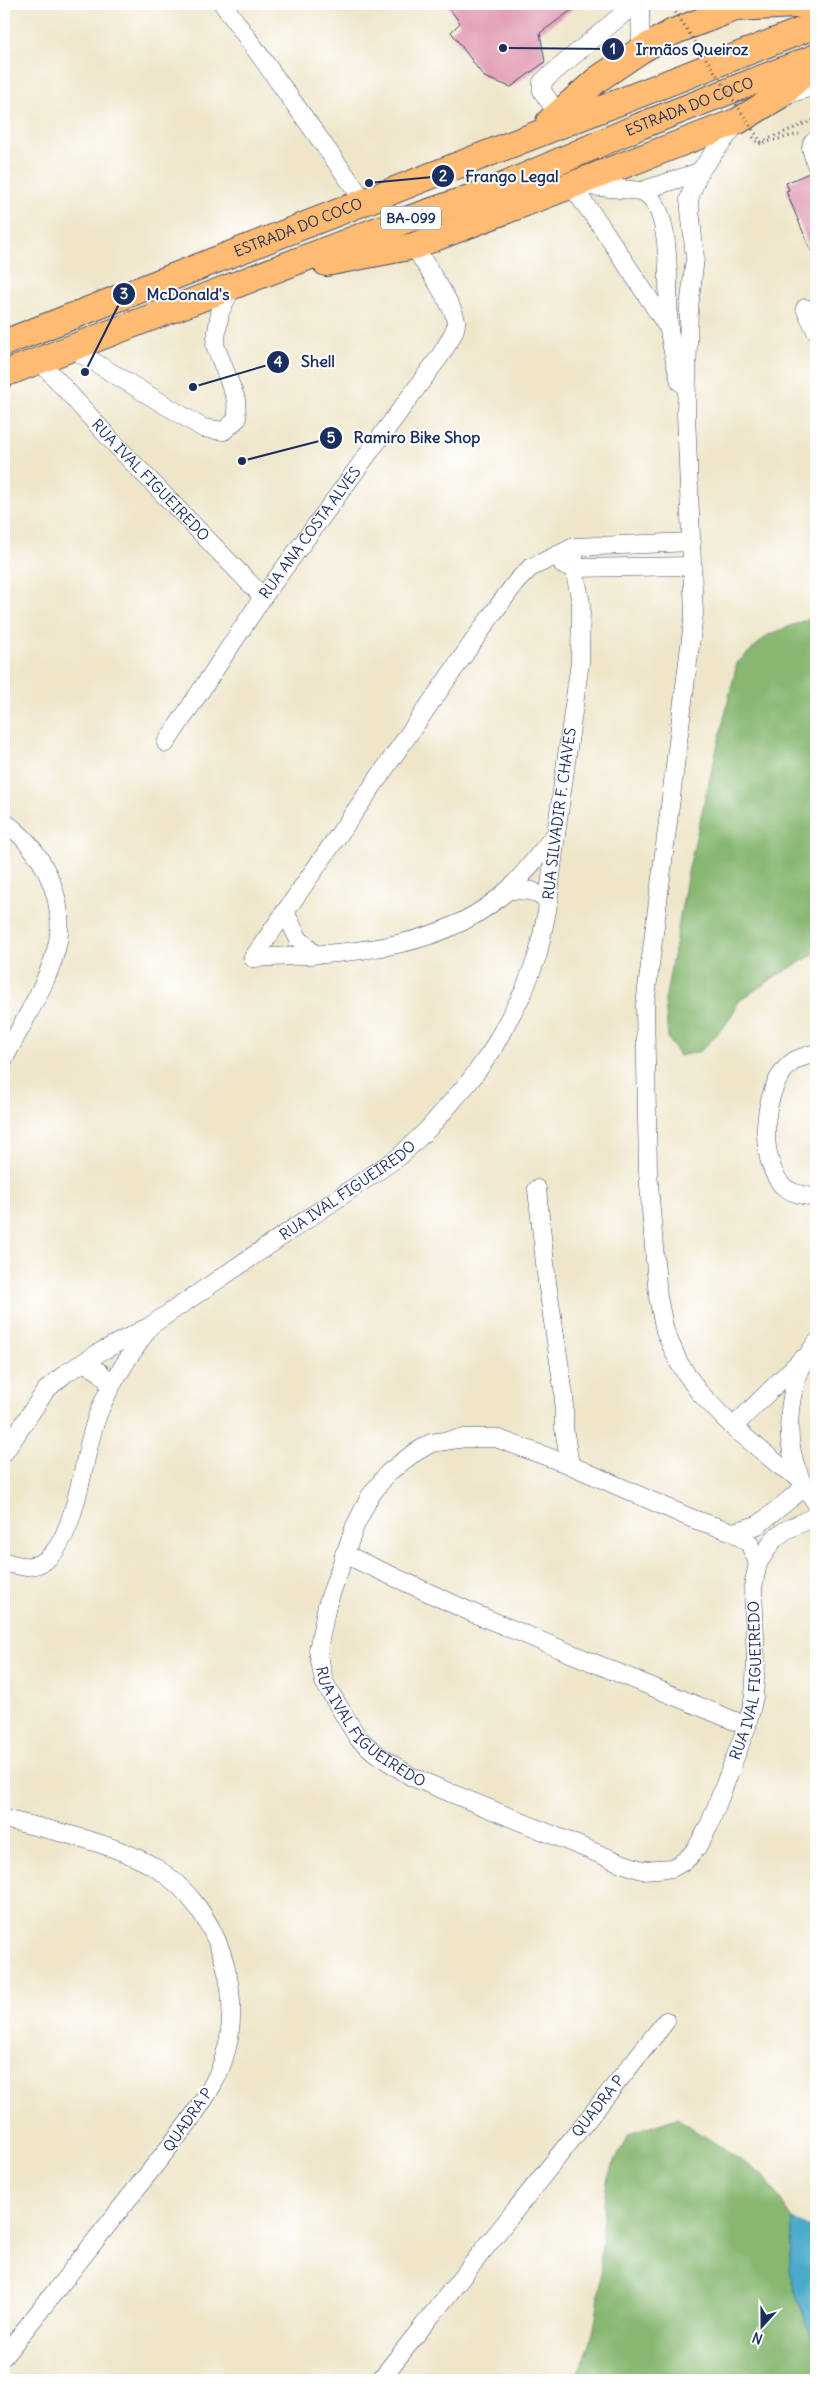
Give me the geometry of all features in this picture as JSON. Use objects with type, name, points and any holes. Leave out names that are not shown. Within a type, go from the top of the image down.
[{"type":"highway","points":[[534,135],[598,79],[641,50],[673,32],[730,6],[815,4]]},
{"type":"highway","name":"ESTRADA DO COCO","points":[[10,335],[364,201],[816,25]]},
{"type":"highway","name":"ESTRADA DO COCO","points":[[4,374],[386,227],[501,186],[640,126],[816,59]]},
{"type":"highway","points":[[264,275],[414,246],[574,186],[740,120],[779,96],[816,59]]},
{"type":"street","points":[[222,4],[364,201]]},
{"type":"street","points":[[558,114],[542,91],[542,82],[624,13],[640,4],[641,50]]},
{"type":"street","points":[[779,96],[816,86]]},
{"type":"street","points":[[740,120],[699,172],[689,198],[696,258],[688,308],[686,414],[693,566],[693,624],[645,1005],[648,1172],[658,1297],[665,1332],[679,1363],[698,1391],[733,1427],[780,1466],[803,1482]]},
{"type":"street","points":[[811,136],[811,148],[816,165]]},
{"type":"street","points":[[641,191],[699,172]]},
{"type":"street","points":[[574,186],[641,191],[649,194],[657,205],[665,235],[669,329],[686,414]]},
{"type":"street","points":[[574,186],[669,329]]},
{"type":"street","name":"RUA ANA COSTA ALVES","points":[[166,743],[263,597],[440,356],[453,332],[456,322],[451,308],[414,246]]},
{"type":"street","points":[[71,348],[203,428],[224,431],[236,419],[236,399],[215,345],[215,331],[220,312],[232,287]]},
{"type":"street","points":[[805,308],[816,331]]},
{"type":"street","name":"RUA IVAL FIGUEIREDO","points":[[39,360],[124,453],[263,597]]},
{"type":"street","points":[[556,834],[508,890],[463,922],[424,939],[384,946],[314,954],[253,958],[501,602],[530,568],[574,547],[692,542]]},
{"type":"street","name":"RUA SILVADIR F. CHAVES","points":[[581,602],[596,568],[596,546]]},
{"type":"street","name":"RUA SILVADIR F. CHAVES","points":[[510,1018],[524,991],[538,954],[549,902],[556,834],[580,662],[581,602],[574,568],[574,547]]},
{"type":"street","points":[[546,559],[574,568],[693,566]]},
{"type":"street","points":[[4,822],[14,828],[41,861],[50,878],[58,906],[59,939],[43,983],[4,1058]]},
{"type":"street","points":[[508,890],[532,891],[549,902]]},
{"type":"street","points":[[285,912],[298,938],[314,954]]},
{"type":"street","name":"RUA IVAL FIGUEIREDO","points":[[4,1453],[46,1390],[84,1362],[150,1326],[400,1156],[429,1128],[469,1082],[510,1018]]},
{"type":"street","points":[[816,1053],[795,1060],[780,1076],[771,1091],[766,1112],[771,1166],[781,1185],[805,1196],[816,1197]]},
{"type":"street","points":[[538,1189],[547,1282],[564,1395],[564,1428],[570,1465]]},
{"type":"street","name":"RUA IVAL FIGUEIREDO","points":[[4,1562],[32,1566],[47,1559],[58,1545],[68,1528],[97,1417],[111,1386],[150,1326]]},
{"type":"street","points":[[733,1427],[812,1349]]},
{"type":"street","points":[[812,1349],[791,1394],[789,1436],[803,1482],[816,1503]]},
{"type":"street","points":[[84,1362],[102,1373],[111,1386]]},
{"type":"street","points":[[545,1456],[564,1428]]},
{"type":"street","name":"RUA IVAL FIGUEIREDO","points":[[733,1532],[693,1519],[570,1465],[496,1438],[465,1438],[431,1443],[388,1474],[370,1496],[354,1526],[321,1627],[318,1650],[324,1682],[358,1738],[378,1755],[412,1777],[621,1863],[642,1870],[672,1868],[686,1860],[696,1849],[709,1826],[747,1726],[754,1697],[756,1662],[753,1587],[758,1563],[774,1539],[786,1530],[816,1516]]},
{"type":"street","points":[[733,1532],[758,1525],[803,1482]]},
{"type":"street","points":[[733,1532],[749,1544],[758,1563]]},
{"type":"street","points":[[344,1554],[473,1613],[747,1726]]},
{"type":"street","name":"QUADRA P","points":[[4,1819],[118,1850],[155,1868],[186,1890],[209,1922],[223,1959],[230,1987],[232,2024],[220,2067],[209,2093],[185,2128],[4,2356]]},
{"type":"street","name":"QUADRA P","points":[[380,2380],[666,2021]]},
{"type":"path","points":[[670,4],[761,142],[816,119]]},
{"type":"path","points":[[740,120],[758,144],[811,136]]},
{"type":"green space","points":[[816,616],[816,953],[740,1000],[727,1023],[701,1051],[679,1056],[668,1038],[665,1001],[688,872],[737,663],[768,635]]},
{"type":"green space","points":[[677,2118],[764,2176],[793,2219],[789,2270],[794,2290],[816,2347],[816,2380],[573,2380],[585,2358],[593,2334],[600,2284],[604,2207],[607,2182],[611,2170],[629,2134]]},
{"type":"water","points":[[793,2219],[816,2232],[816,2347],[794,2290],[789,2270]]},
{"type":"building","points":[[446,4],[580,4],[540,33],[545,62],[511,87],[484,77],[451,32],[460,23]]},
{"type":"building","points":[[809,173],[814,175],[816,181],[816,263],[786,191],[789,190],[786,183]]},
{"type":"place","name":"Irmãos Queiroz","points":[[503,48]]},
{"type":"place","name":"Frango Legal","points":[[369,183]]},
{"type":"place","name":"McDonald's","points":[[85,372]]},
{"type":"place","name":"Shell","points":[[193,387]]},
{"type":"place","name":"Ramiro Bike Shop","points":[[242,461]]}]
